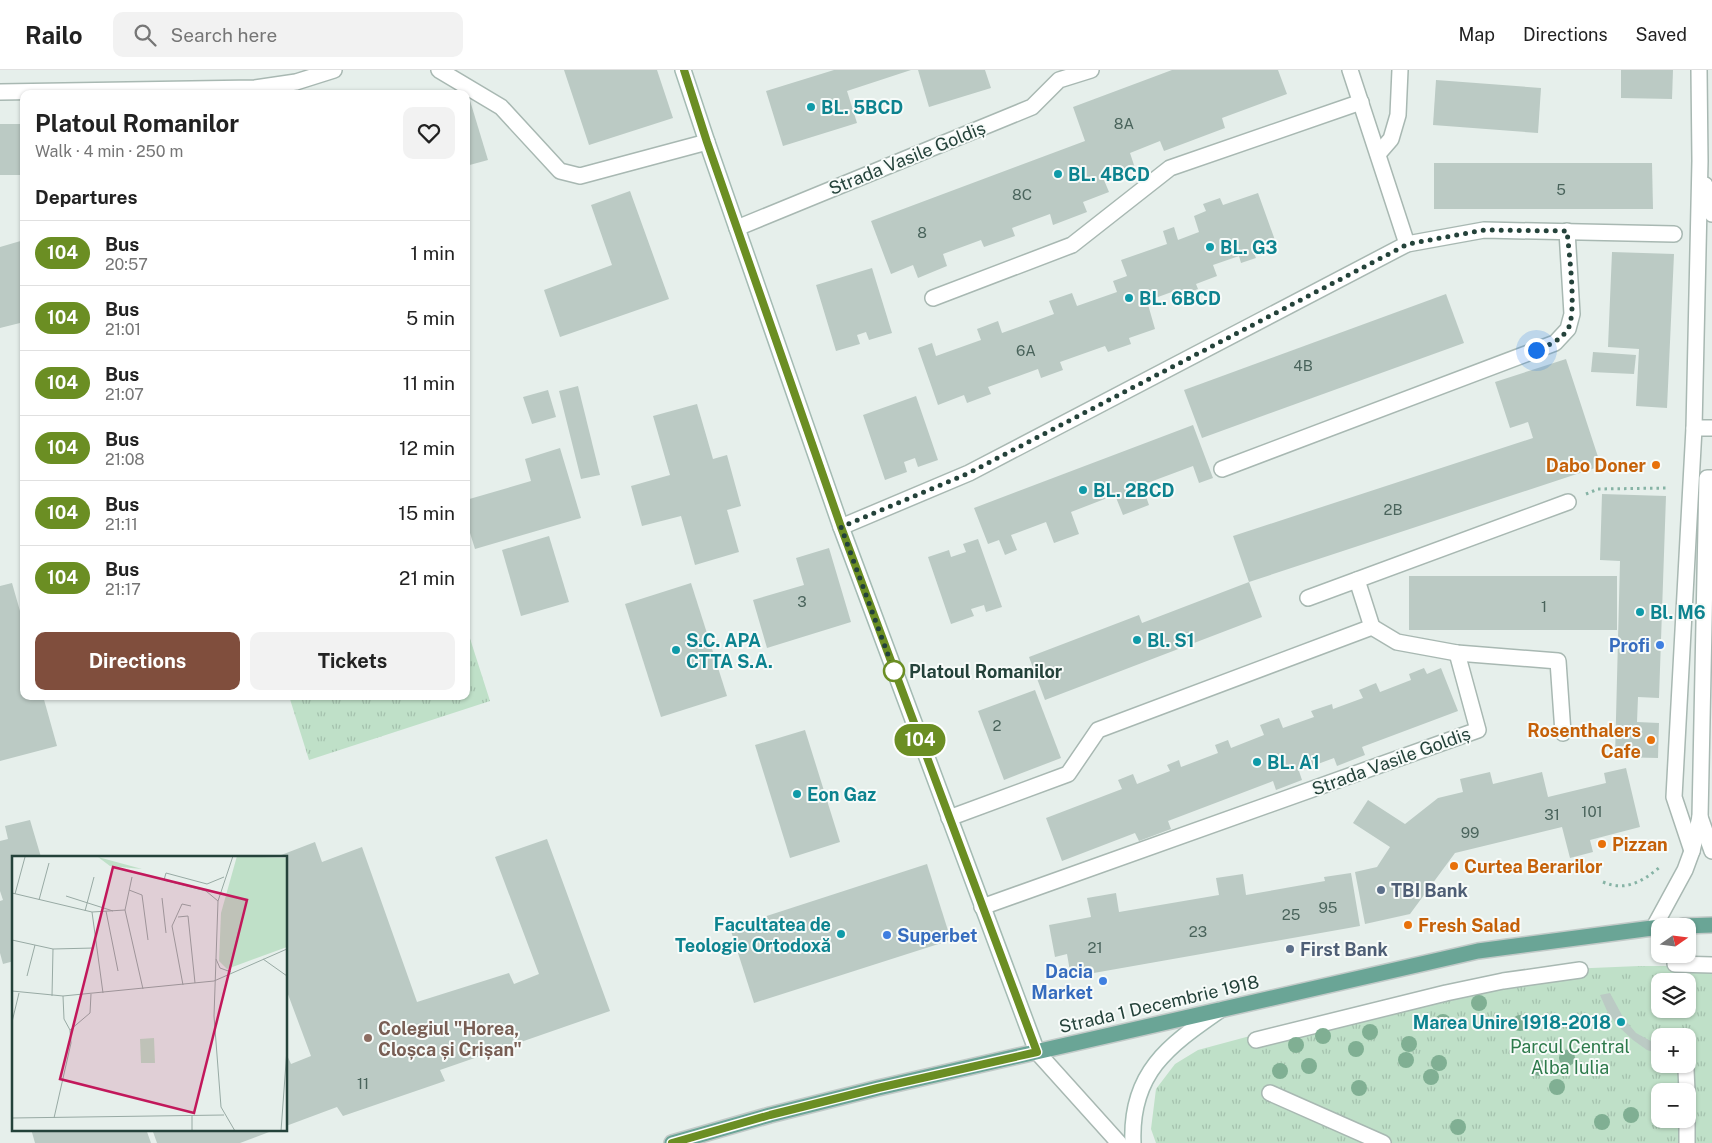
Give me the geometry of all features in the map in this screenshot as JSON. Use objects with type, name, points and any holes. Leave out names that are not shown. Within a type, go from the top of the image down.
[{"type":"main road","points":[[1696,926],[1712,925]]},
{"type":"main road","name":"Strada 1 Decembrie 1918","points":[[672,1143],[770,1115],[878,1088],[1478,951],[1651,928]]},
{"type":"street","points":[[128,90],[256,88],[296,82],[334,70]]},
{"type":"street","points":[[439,70],[501,107],[560,171],[580,176],[707,142]]},
{"type":"street","points":[[684,70],[707,142],[841,527],[1037,1052],[1119,1143]]},
{"type":"street","points":[[1058,75],[1091,70]]},
{"type":"street","points":[[1350,70],[1408,244]]},
{"type":"street","points":[[1378,154],[1391,139],[1398,115],[1400,70]]},
{"type":"street","points":[[1692,852],[1674,797],[1692,488],[1700,161],[1699,70]]},
{"type":"street","name":"Strada Vasile Goldiș","points":[[737,228],[1032,107],[1058,75]]},
{"type":"street","points":[[0,92],[20,92]]},
{"type":"street","points":[[933,298],[1072,245],[1170,168],[1361,102]]},
{"type":"street","points":[[1700,161],[1712,214]]},
{"type":"street","points":[[841,527],[969,473],[1408,244],[1484,230],[1674,234]]},
{"type":"street","points":[[1222,469],[1555,343],[1568,328],[1572,314],[1567,231]]},
{"type":"street","points":[[1694,428],[1712,428]]},
{"type":"street","points":[[1661,918],[1692,852],[1700,817],[1707,478],[1712,478]]},
{"type":"street","points":[[1308,598],[1568,502]]},
{"type":"street","points":[[1357,580],[1372,627],[1397,642],[1457,654],[1558,661],[1563,733]]},
{"type":"street","points":[[949,818],[1068,774],[1098,730],[1372,627]]},
{"type":"street","name":"Strada Vasile Goldiș","points":[[982,907],[1478,730],[1457,654]]},
{"type":"street","points":[[1700,817],[1712,851]]},
{"type":"street","points":[[1674,964],[1712,965]]},
{"type":"street","points":[[1256,1040],[1446,993],[1503,981],[1580,970]]},
{"type":"street","points":[[1134,1143],[1134,1111],[1140,1090],[1149,1072],[1165,1053],[1183,1037],[1224,1008]]},
{"type":"street","points":[[1270,1093],[1383,1143]]},
{"type":"street","points":[[1687,1128],[1687,1143]]},
{"type":"path","points":[[1568,502],[1598,489],[1692,488]]},
{"type":"path","points":[[1603,882],[1617,888],[1626,886],[1638,882],[1659,868]]},
{"type":"green space","points":[[470,638],[490,701],[309,760],[290,700],[470,700]]},
{"type":"green space","name":"Parcul Central Alba Iulia","points":[[1639,966],[1712,966],[1712,1143],[1156,1143],[1151,1129],[1156,1089],[1175,1064],[1198,1050],[1250,1036],[1568,969]]},
{"type":"building","points":[[564,70],[657,70],[673,118],[589,145]]},
{"type":"building","name":"BL. 5BCD","points":[[834,70],[911,70],[847,91],[857,123],[783,146],[766,91]]},
{"type":"building","name":"BL. 5BCD","points":[[918,70],[985,70],[991,88],[929,107]]},
{"type":"building","name":"BL. 4BCD","points":[[1172,70],[1278,70],[1287,94],[1222,118],[1225,128],[1164,151],[1160,141],[1130,153],[1135,168],[1104,180],[1109,192],[1083,202],[1087,212],[1053,225],[1050,214],[1012,228],[1015,236],[984,247],[981,240],[943,254],[947,266],[918,278],[913,265],[891,274],[871,221],[1085,141],[1073,107]]},
{"type":"building","points":[[1621,70],[1673,70],[1672,99],[1621,98]]},
{"type":"building","points":[[1436,80],[1541,88],[1538,133],[1433,125]]},
{"type":"building","points":[[470,101],[488,160],[470,165]]},
{"type":"building","points":[[0,124],[20,124],[20,175],[0,175]]},
{"type":"building","points":[[1434,163],[1652,163],[1653,209],[1434,209]]},
{"type":"building","points":[[630,191],[669,299],[560,337],[544,290],[612,265],[591,205]]},
{"type":"building","name":"BL. 6BCD","points":[[1258,193],[1276,243],[1253,251],[1256,258],[1241,263],[1239,256],[1213,265],[1217,276],[1196,284],[1198,289],[1182,295],[1180,289],[1147,301],[1155,329],[1129,338],[1131,344],[1108,352],[1105,346],[1060,362],[1063,370],[1041,378],[1038,369],[988,387],[991,394],[967,403],[964,395],[938,405],[918,348],[932,343],[936,356],[981,340],[977,329],[998,321],[1002,333],[1054,314],[1049,301],[1072,293],[1077,306],[1117,292],[1113,281],[1127,276],[1121,260],[1167,244],[1163,231],[1174,227],[1178,240],[1199,232],[1194,216],[1206,211],[1203,204],[1220,198],[1223,205]]},
{"type":"building","points":[[20,241],[20,323],[0,328],[0,247]]},
{"type":"building","points":[[1612,252],[1674,254],[1667,408],[1636,406],[1639,349],[1608,347]]},
{"type":"building","points":[[872,268],[892,333],[869,340],[866,332],[857,335],[860,344],[836,351],[816,285]]},
{"type":"building","points":[[1446,294],[1464,343],[1202,438],[1184,390]]},
{"type":"building","points":[[1593,352],[1636,355],[1634,374],[1591,372]]},
{"type":"building","points":[[1566,359],[1601,466],[1249,582],[1233,536],[1533,438],[1528,422],[1510,428],[1495,382]]},
{"type":"building","points":[[578,386],[600,475],[581,479],[559,391]]},
{"type":"building","points":[[548,390],[556,417],[532,424],[523,397]]},
{"type":"building","points":[[916,396],[938,460],[918,467],[915,458],[904,462],[907,472],[885,480],[863,415]]},
{"type":"building","points":[[697,404],[713,459],[727,455],[741,506],[727,510],[739,552],[695,565],[681,516],[642,526],[631,486],[670,475],[653,416]]},
{"type":"building","name":"BL. 2BCD","points":[[1193,425],[1213,478],[1199,483],[1193,466],[1142,485],[1149,505],[1123,515],[1115,495],[1071,512],[1079,534],[1054,543],[1046,522],[1011,535],[1017,550],[1005,555],[999,540],[988,544],[974,508]]},
{"type":"building","points":[[560,448],[581,518],[475,549],[470,533],[470,499],[531,481],[525,459]]},
{"type":"building","name":"Bl. M6","points":[[1602,494],[1666,496],[1659,698],[1638,697],[1637,722],[1659,723],[1658,758],[1615,757],[1620,561],[1600,560]]},
{"type":"building","points":[[549,536],[569,602],[521,616],[502,550]]},
{"type":"building","points":[[978,539],[1002,607],[986,612],[984,605],[971,609],[974,616],[951,624],[928,557],[949,550],[951,557],[966,552],[963,544]]},
{"type":"building","name":"S.C. APA CTTA S.A.","points":[[829,548],[851,622],[767,648],[753,600],[804,585],[796,558]]},
{"type":"building","points":[[1409,576],[1617,576],[1617,630],[1409,630]]},
{"type":"building","name":"Bl. S1","points":[[1249,582],[1262,617],[1045,700],[1029,657],[1139,615],[1142,623]]},
{"type":"building","points":[[12,583],[20,611],[20,700],[44,700],[57,746],[0,761],[0,586]]},
{"type":"building","name":"S.C. APA CTTA S.A.","points":[[691,583],[727,696],[661,717],[625,604]]},
{"type":"building","name":"BL. A1","points":[[1424,668],[1427,674],[1441,668],[1458,711],[1362,747],[1365,755],[1337,766],[1334,758],[1299,771],[1302,780],[1276,790],[1273,781],[1168,821],[1171,829],[1139,841],[1135,833],[1062,861],[1046,818],[1122,789],[1118,780],[1133,774],[1137,784],[1170,771],[1167,765],[1179,760],[1181,767],[1218,753],[1215,745],[1228,740],[1231,748],[1264,735],[1260,725],[1279,718],[1283,728],[1314,717],[1311,711],[1332,704],[1333,709],[1363,698],[1359,690],[1376,683],[1380,692],[1411,680],[1409,674]]},
{"type":"building","points":[[1035,690],[1061,758],[1004,780],[978,711]]},
{"type":"building","name":"Eon Gaz","points":[[805,730],[840,842],[790,858],[755,745]]},
{"type":"building","points":[[1626,768],[1640,827],[1590,840],[1593,852],[1570,858],[1562,827],[1455,853],[1410,914],[1365,924],[1355,872],[1377,867],[1390,847],[1353,823],[1368,800],[1405,824],[1438,798],[1463,792],[1460,779],[1490,772],[1493,784],[1542,772],[1548,797],[1606,783],[1604,773]]},
{"type":"building","points":[[30,820],[41,856],[12,856],[12,962],[3,964],[0,953],[0,901],[3,900],[0,891],[0,841],[8,839],[5,826]]},
{"type":"building","points":[[547,839],[610,1011],[440,1070],[445,1081],[343,1116],[337,1107],[288,1125],[288,1057],[291,1064],[311,1056],[288,994],[288,856],[279,856],[315,842],[322,862],[362,847],[417,1002],[509,973],[514,984],[539,974],[495,857]]},
{"type":"building","name":"Facultatea de Teologie Ortodoxă","points":[[927,864],[951,940],[754,1003],[730,928]]},
{"type":"building","points":[[1351,873],[1360,926],[1071,977],[1067,954],[1055,957],[1049,925],[1091,917],[1087,898],[1116,893],[1119,912],[1219,895],[1216,878],[1243,874],[1246,895],[1325,881],[1324,877]]},
{"type":"building","name":"Marea Unire 1918-2018","points":[[1610,993],[1624,1019],[1636,1033],[1651,1041],[1651,1051],[1633,1040],[1618,1026],[1607,1011],[1600,995]]},
{"type":"building","points":[[31,1130],[146,1130],[151,1143],[35,1143]]},
{"type":"building","points":[[152,1130],[274,1130],[240,1143],[157,1143]]},
{"type":"bus line","name":"104","points":[[672,1143],[770,1115],[878,1088],[1037,1052],[841,527],[707,142],[684,70]]},
{"type":"place","name":"BL. 5BCD","points":[[811,107]]},
{"type":"place","name":"BL. 4BCD","points":[[1058,174]]},
{"type":"place","name":"BL. G3","points":[[1210,247]]},
{"type":"place","name":"BL. 6BCD","points":[[1129,298]]},
{"type":"place","name":"Dabo Doner","points":[[1656,465]]},
{"type":"place","name":"BL. 2BCD","points":[[1083,490]]},
{"type":"place","name":"Bl. M6","points":[[1640,612]]},
{"type":"place","name":"Bl. S1","points":[[1137,640]]},
{"type":"place","name":"Profi","points":[[1660,645]]},
{"type":"place","name":"S.C. APA CTTA S.A.","points":[[676,650]]},
{"type":"place","name":"Platoul Romanilor","points":[[894,671]]},
{"type":"place","name":"Rosenthalers Cafe","points":[[1651,740]]},
{"type":"place","name":"BL. A1","points":[[1257,762]]},
{"type":"place","name":"Eon Gaz","points":[[797,794]]},
{"type":"place","name":"Pizzan","points":[[1602,844]]},
{"type":"place","name":"Curtea Berarilor","points":[[1454,866]]},
{"type":"place","name":"TBI Bank","points":[[1381,890]]},
{"type":"place","name":"Fresh Salad","points":[[1408,925]]},
{"type":"place","name":"Facultatea de Teologie Ortodoxă","points":[[841,934]]},
{"type":"place","name":"Superbet","points":[[887,935]]},
{"type":"place","name":"First Bank","points":[[1290,949]]},
{"type":"place","name":"Dacia Market","points":[[1103,981]]},
{"type":"place","name":"Marea Unire 1918-2018","points":[[1621,1022]]},
{"type":"place","name":"Colegiul \"Horea, Cloșca și Crișan\"","points":[[368,1038]]},
{"type":"route","points":[[894,671],[841,527],[969,473],[1408,244],[1484,230],[1567,231],[1572,314],[1568,328],[1555,343],[1536,350]]}]
